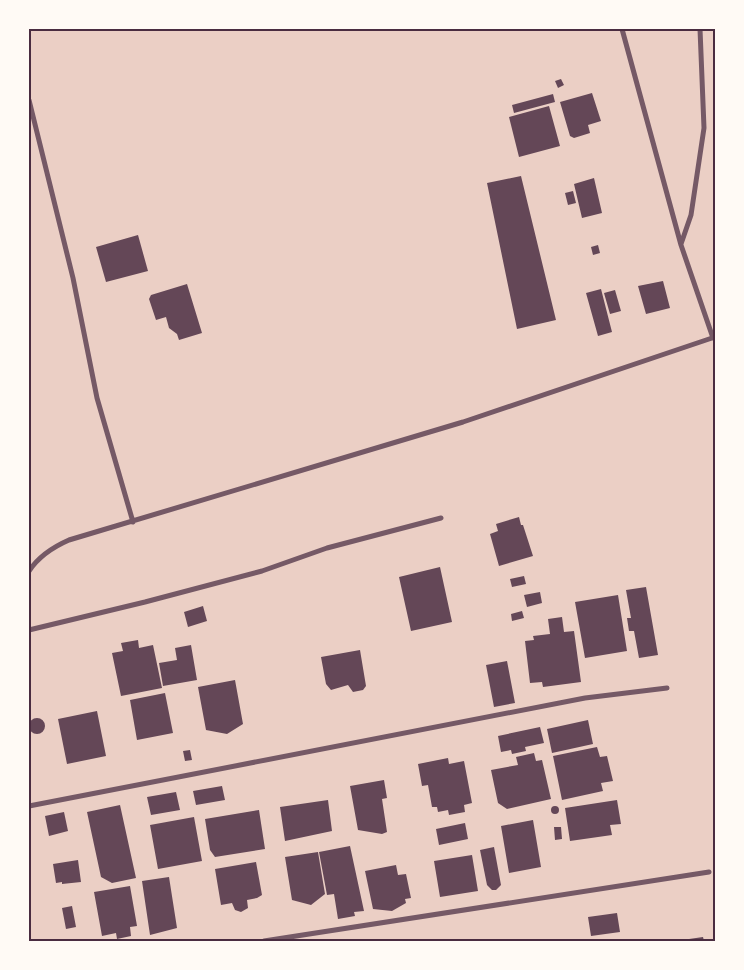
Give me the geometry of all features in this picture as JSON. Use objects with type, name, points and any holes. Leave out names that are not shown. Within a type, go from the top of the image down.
[{"type":"street","points":[[29,572],[43,555],[57,545],[463,422],[714,338],[681,245],[622,29]]},
{"type":"street","points":[[681,245],[691,214],[704,128],[700,29]]},
{"type":"street","points":[[29,100],[73,278],[97,398],[133,522]]},
{"type":"street","points":[[29,630],[262,571],[328,548],[441,518]]},
{"type":"street","points":[[29,806],[585,698],[667,688]]},
{"type":"street","points":[[264,941],[709,872]]},
{"type":"shaded area","points":[[29,29],[715,29],[715,941],[29,941]]},
{"type":"building","points":[[561,79],[564,85],[558,88],[555,81]]},
{"type":"building","points":[[592,93],[601,121],[588,125],[590,133],[574,138],[570,136],[560,102]]},
{"type":"building","points":[[553,94],[555,102],[514,113],[512,105]]},
{"type":"building","points":[[549,106],[560,146],[519,157],[509,117]]},
{"type":"building","points":[[521,176],[556,320],[517,329],[487,183]]},
{"type":"building","points":[[594,178],[602,213],[582,218],[574,184]]},
{"type":"building","points":[[573,191],[576,203],[568,205],[565,193]]},
{"type":"building","points":[[138,235],[148,271],[106,282],[96,247]]},
{"type":"building","points":[[598,245],[600,253],[593,255],[591,247]]},
{"type":"building","points":[[663,281],[670,308],[646,314],[638,286]]},
{"type":"building","points":[[187,284],[202,333],[179,340],[177,334],[169,328],[166,317],[156,320],[149,299],[151,295]]},
{"type":"building","points":[[601,289],[612,332],[598,336],[586,293]]},
{"type":"building","points":[[615,290],[621,311],[610,314],[604,293]]},
{"type":"building","points":[[519,517],[533,556],[499,566],[490,534],[498,531],[496,524]]},
{"type":"building","points":[[440,567],[452,622],[411,631],[399,577]]},
{"type":"building","points":[[524,576],[526,584],[512,587],[510,579]]},
{"type":"building","points":[[646,587],[658,655],[639,658],[634,631],[629,631],[627,618],[631,618],[626,590]]},
{"type":"building","points":[[540,592],[542,603],[527,607],[524,595]]},
{"type":"building","points":[[618,595],[627,651],[585,658],[575,602]]},
{"type":"building","points":[[203,606],[207,621],[188,627],[184,612]]},
{"type":"building","points":[[522,611],[524,618],[512,621],[511,614]]},
{"type":"building","points":[[562,617],[564,632],[574,631],[581,682],[543,687],[542,682],[530,683],[525,641],[534,640],[533,636],[550,634],[548,619]]},
{"type":"building","points":[[138,640],[139,648],[153,645],[162,688],[121,696],[112,653],[123,651],[121,643]]},
{"type":"building","points":[[191,645],[197,680],[163,686],[159,663],[177,660],[175,648]]},
{"type":"building","points":[[360,650],[366,686],[363,690],[353,692],[348,685],[331,690],[326,684],[321,657]]},
{"type":"building","points":[[507,661],[515,703],[494,707],[486,665]]},
{"type":"building","points":[[235,680],[243,724],[227,734],[206,730],[198,687]]},
{"type":"building","points":[[165,693],[173,733],[137,740],[130,700]]},
{"type":"building","points":[[97,711],[106,756],[67,764],[58,719]]},
{"type":"building","points":[[37,718],[45,726],[37,734],[29,726]]},
{"type":"building","points":[[588,720],[593,744],[552,753],[547,729]]},
{"type":"building","points":[[540,727],[544,743],[525,747],[526,751],[512,754],[511,750],[501,752],[498,736]]},
{"type":"building","points":[[597,747],[600,757],[607,756],[613,781],[601,783],[603,791],[562,800],[553,756]]},
{"type":"building","points":[[190,750],[192,760],[185,761],[183,751]]},
{"type":"building","points":[[534,753],[536,761],[542,760],[551,799],[507,809],[498,803],[491,770],[518,765],[516,757]]},
{"type":"building","points":[[448,758],[449,764],[464,761],[472,803],[464,805],[465,812],[449,815],[448,810],[438,812],[437,807],[432,807],[428,785],[422,786],[418,764]]},
{"type":"building","points":[[384,780],[387,798],[382,799],[387,832],[382,834],[358,830],[350,786]]},
{"type":"building","points":[[222,786],[225,800],[196,805],[193,791]]},
{"type":"building","points":[[176,792],[180,810],[151,815],[147,797]]},
{"type":"building","points":[[328,800],[332,831],[285,841],[280,807]]},
{"type":"building","points":[[617,800],[621,824],[610,825],[612,835],[570,841],[565,808]]},
{"type":"building","points":[[120,805],[136,878],[112,883],[101,877],[87,812]]},
{"type":"building","points":[[555,806],[559,810],[555,814],[551,810]]},
{"type":"building","points":[[259,810],[265,849],[215,857],[210,850],[205,819]]},
{"type":"building","points":[[64,812],[68,831],[49,836],[45,816]]},
{"type":"building","points":[[194,817],[202,861],[158,869],[150,825]]},
{"type":"building","points":[[533,820],[541,867],[509,873],[501,826]]},
{"type":"building","points":[[465,823],[468,839],[439,845],[436,829]]},
{"type":"building","points":[[554,827],[561,827],[562,839],[555,840]]},
{"type":"building","points":[[350,846],[364,911],[354,912],[355,916],[338,919],[334,894],[327,895],[319,852]]},
{"type":"building","points":[[494,847],[501,885],[496,890],[492,890],[487,885],[480,850]]},
{"type":"building","points":[[318,852],[325,894],[311,905],[292,900],[285,857]]},
{"type":"building","points":[[472,855],[478,891],[440,897],[434,861]]},
{"type":"building","points":[[78,860],[81,882],[56,883],[53,864]]},
{"type":"building","points":[[256,862],[262,895],[247,900],[248,908],[241,912],[235,910],[232,903],[221,905],[215,869]]},
{"type":"building","points":[[396,865],[398,875],[406,874],[411,898],[405,899],[406,903],[392,911],[373,909],[365,871]]},
{"type":"building","points":[[169,877],[177,928],[150,935],[142,881]]},
{"type":"building","points":[[130,886],[137,926],[130,927],[131,936],[117,939],[116,933],[102,936],[94,892]]},
{"type":"building","points":[[72,906],[76,927],[66,929],[62,908]]},
{"type":"building","points":[[617,913],[620,932],[591,936],[588,917]]},
{"type":"building","points":[[703,937],[704,941],[682,940]]}]
